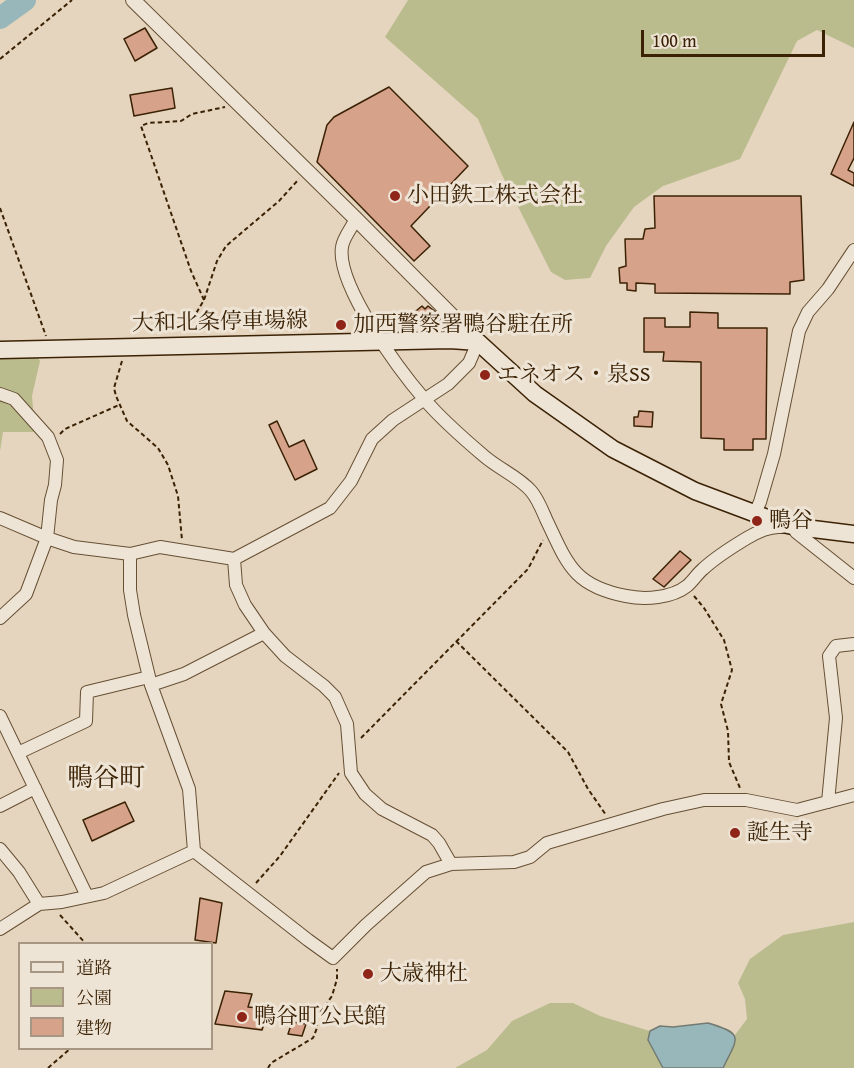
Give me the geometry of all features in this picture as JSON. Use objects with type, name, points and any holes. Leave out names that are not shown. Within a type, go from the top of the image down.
[{"type":"main road","name":"大和北条停車場線","points":[[0,350],[478,342]]},
{"type":"main road","points":[[478,342],[535,394],[613,449],[695,490],[790,526],[854,534]]},
{"type":"street","points":[[0,518],[74,547],[130,554],[160,547],[234,559],[330,508],[351,481],[372,439],[393,420],[448,384],[469,363],[478,342],[237,101],[147,5],[133,0]]},
{"type":"street","points":[[357,219],[342,247],[345,275],[359,306],[381,342],[425,400],[486,458],[528,488],[536,497],[567,564],[585,581],[610,593],[629,597],[670,594],[687,587],[703,569],[726,551],[757,532],[775,526],[790,526],[854,578]]},
{"type":"street","points":[[755,513],[774,454],[800,331],[808,312],[828,289],[854,250]]},
{"type":"street","points":[[0,394],[14,399],[51,442],[55,452],[56,468],[47,538],[26,594],[0,618]]},
{"type":"street","points":[[130,554],[130,590],[134,615],[150,681],[189,789],[194,851],[333,958],[426,872],[451,864],[514,862],[530,857],[547,843],[663,809],[704,800],[746,800],[798,810],[854,795]]},
{"type":"street","points":[[234,559],[236,585],[245,605],[264,633],[285,656],[335,697],[347,724],[351,773],[365,794],[389,813],[432,835],[440,843],[451,864]]},
{"type":"street","points":[[18,753],[86,720],[87,692],[184,674],[264,633]]},
{"type":"street","points":[[828,802],[836,718],[829,656],[836,646],[854,644]]},
{"type":"street","points":[[0,716],[87,896]]},
{"type":"street","points":[[0,806],[35,788]]},
{"type":"street","points":[[0,929],[44,903],[62,902],[104,893],[194,851]]},
{"type":"street","points":[[1,856],[19,872],[44,903]]},
{"type":"path","points":[[0,59],[72,0]]},
{"type":"path","points":[[204,300],[191,271],[141,126],[148,123],[181,121],[192,114],[231,106],[237,101]]},
{"type":"path","points":[[179,347],[181,339],[204,300],[217,261],[226,246],[279,201],[307,170]]},
{"type":"path","points":[[0,208],[51,350]]},
{"type":"path","points":[[119,347],[123,360],[114,388],[119,405],[130,424],[158,448],[168,465],[178,496],[183,549]]},
{"type":"path","points":[[51,442],[65,429],[119,405]]},
{"type":"path","points":[[248,891],[280,856],[349,758],[356,743],[528,569],[550,527]]},
{"type":"path","points":[[687,587],[704,608],[724,640],[732,670],[721,704],[728,731],[729,762],[746,800]]},
{"type":"path","points":[[456,641],[568,752],[588,789],[612,825]]},
{"type":"path","points":[[44,903],[84,942]]},
{"type":"path","points":[[267,1068],[271,1063],[313,1038],[317,1028],[317,1017],[332,996],[337,979],[333,958]]},
{"type":"path","points":[[48,1068],[69,1050]]},
{"type":"green space","points":[[408,0],[854,0],[854,48],[817,30],[797,41],[740,159],[663,186],[634,207],[606,246],[590,278],[565,280],[551,272],[502,175],[478,119],[385,37]]},
{"type":"green space","points":[[0,355],[36,355],[40,361],[32,396],[35,432],[3,432],[0,451]]},
{"type":"green space","points":[[854,922],[854,1068],[723,1068],[734,1045],[735,1035],[747,1019],[745,999],[738,983],[750,959],[783,935]]},
{"type":"green space","points":[[550,1003],[573,1003],[600,1016],[650,1031],[648,1040],[663,1068],[455,1068],[487,1050],[512,1021]]},
{"type":"water","points":[[708,1023],[728,1030],[735,1038],[735,1043],[723,1068],[663,1068],[648,1040],[650,1031],[660,1026],[673,1027]]},
{"type":"building","points":[[145,28],[157,48],[135,61],[124,39]]},
{"type":"building","name":"小田鉄工株式会社","points":[[389,87],[468,166],[411,226],[430,246],[414,261],[317,162],[327,125],[334,117]]},
{"type":"building","points":[[172,88],[175,108],[134,116],[130,95]]},
{"type":"building","points":[[854,122],[854,158],[848,170],[854,173],[854,186],[831,174]]},
{"type":"building","points":[[654,196],[801,196],[804,280],[790,282],[790,294],[655,293],[655,284],[636,283],[636,291],[627,290],[627,283],[620,283],[619,268],[626,266],[625,239],[643,239],[645,229],[655,228]]},
{"type":"building","points":[[422,306],[425,309],[428,306],[437,313],[440,319],[437,326],[431,330],[426,330],[411,315]]},
{"type":"building","points":[[690,312],[718,313],[718,328],[767,328],[766,439],[753,439],[753,450],[724,450],[724,439],[701,438],[701,362],[663,361],[664,352],[644,352],[644,318],[665,318],[665,327],[690,327]]},
{"type":"building","points":[[639,411],[653,412],[652,427],[634,426],[634,417],[638,417]]},
{"type":"building","points":[[277,421],[289,447],[304,440],[317,469],[295,480],[269,425]]},
{"type":"building","points":[[680,551],[691,560],[664,587],[653,579]]},
{"type":"building","points":[[125,802],[134,821],[92,841],[83,820]]},
{"type":"building","points":[[200,898],[222,903],[216,943],[195,940]]},
{"type":"building","name":"鴨谷町公民館","points":[[225,991],[252,994],[248,1007],[269,1009],[262,1030],[215,1024]]},
{"type":"building","points":[[292,1022],[306,1024],[302,1036],[288,1034]]},
{"type":"waterway","points":[[0,18],[25,0]]},
{"type":"place","name":"小田鉄工株式会社","points":[[395,196]]},
{"type":"place","name":"加西警察署鴨谷駐在所","points":[[341,325]]},
{"type":"place","name":"エネオス・泉SS","points":[[485,375]]},
{"type":"place","name":"鴨谷","points":[[757,521]]},
{"type":"place","name":"誕生寺","points":[[735,833]]},
{"type":"place","name":"大歳神社","points":[[368,974]]},
{"type":"place","name":"鴨谷町公民館","points":[[242,1017]]},
{"type":"district","name":"鴨谷町","points":[[106,779]]}]
